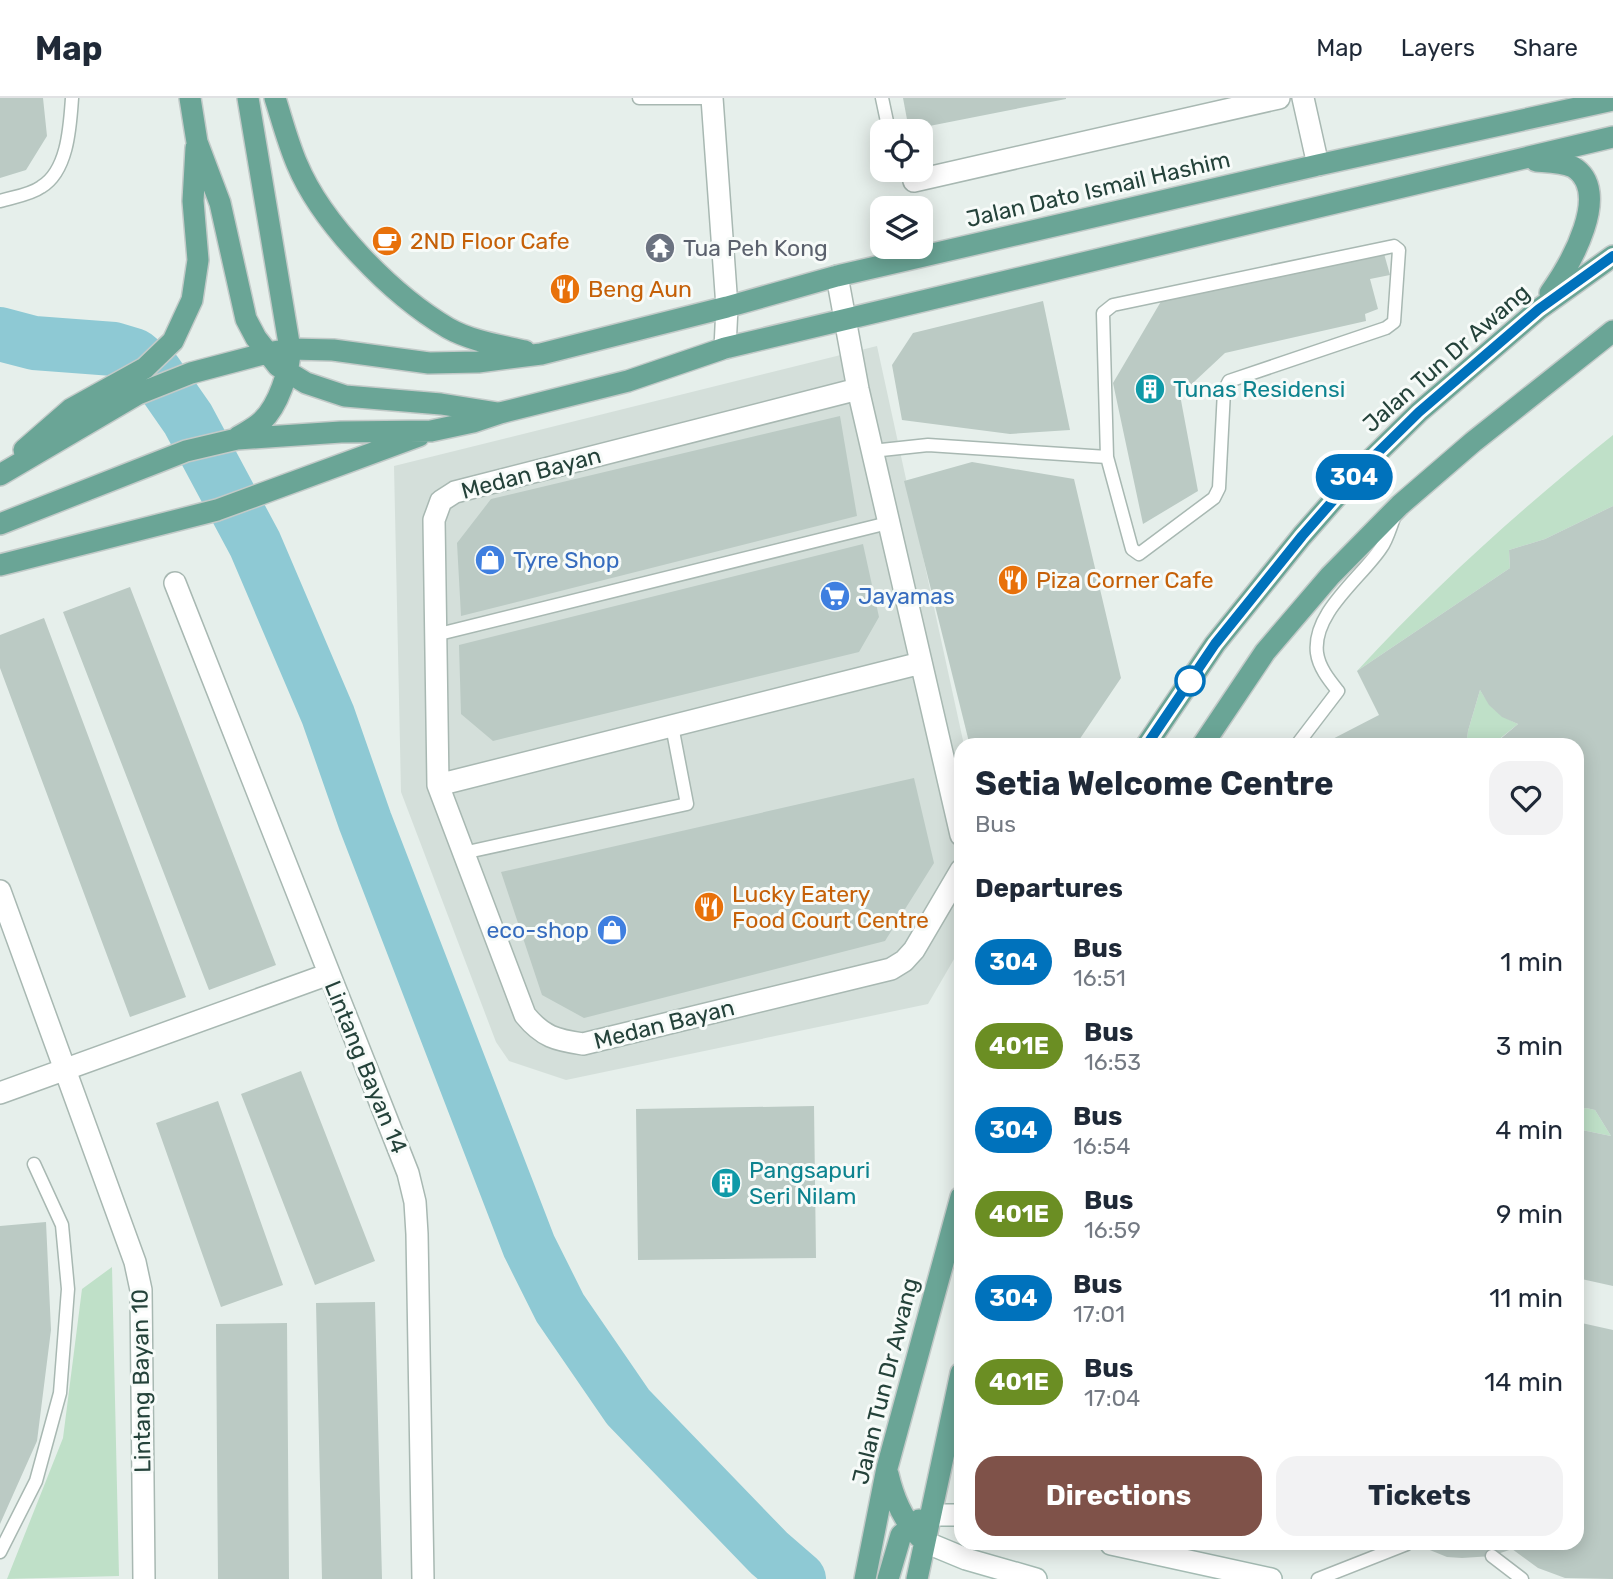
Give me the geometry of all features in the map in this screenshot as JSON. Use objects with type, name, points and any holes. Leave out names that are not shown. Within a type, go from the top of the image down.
[{"type":"main road","points":[[190,98],[197,142],[220,203],[246,319],[267,353],[287,374],[325,391],[345,396],[441,404],[500,413]]},
{"type":"main road","points":[[229,440],[262,421],[269,412],[287,374],[290,349],[248,98]]},
{"type":"main road","points":[[275,98],[298,166],[331,221],[395,290],[449,329],[480,341],[541,354]]},
{"type":"main road","name":"Jalan Dato Ismail Hashim","points":[[0,473],[132,387],[267,353],[290,349],[333,350],[429,363],[478,362],[541,354],[837,276],[1318,164],[1613,100]]},
{"type":"main road","points":[[0,565],[218,510],[431,432],[628,381],[725,348],[1613,137]]},
{"type":"main road","points":[[132,387],[173,341],[192,300],[198,260],[193,201],[197,142]]},
{"type":"main road","points":[[1510,162],[1535,160],[1571,166],[1587,177],[1594,194],[1594,210],[1581,247],[1539,309]]},
{"type":"main road","name":"Jalan Tun Dr Awang","points":[[1151,738],[1215,644],[1302,536],[1359,471],[1419,412],[1539,309],[1613,256]]},
{"type":"main road","points":[[1207,738],[1265,652],[1330,576],[1400,505],[1473,442],[1613,331]]},
{"type":"main road","points":[[0,524],[186,451],[229,440],[341,432],[431,432]]},
{"type":"main road","name":"Jalan Tun Dr Awang","points":[[865,1579],[887,1468],[954,1223]]},
{"type":"main road","points":[[917,1579],[954,1406]]},
{"type":"main road","points":[[887,1468],[892,1491],[909,1526],[925,1542]]},
{"type":"main road","points":[[888,1579],[901,1535],[909,1526],[931,1515]]},
{"type":"street","points":[[712,98],[727,307],[725,348]]},
{"type":"street","points":[[933,170],[1279,98]]},
{"type":"street","points":[[1303,98],[1318,164]]},
{"type":"street","points":[[837,276],[858,389],[954,805]]},
{"type":"street","name":"Medan Bayan","points":[[858,389],[455,492],[441,501],[434,520],[438,785],[525,1015],[536,1029],[557,1041],[583,1044],[891,970],[914,950],[954,882]]},
{"type":"street","name":"Lintang Bayan 14","points":[[175,583],[408,1173],[415,1202],[423,1579]]},
{"type":"street","points":[[438,785],[921,663]]},
{"type":"street","name":"Lintang Bayan 10","points":[[0,891],[135,1262],[142,1290],[145,1579]]},
{"type":"street","points":[[0,1093],[329,974]]},
{"type":"street","points":[[931,1515],[954,1515]]},
{"type":"street","points":[[925,1542],[966,1559],[1036,1579]]},
{"type":"street","points":[[1138,1550],[1271,1579]]},
{"type":"lane","points":[[0,201],[39,189],[51,180],[62,160],[72,98]]},
{"type":"lane","points":[[639,98],[712,98]]},
{"type":"lane","points":[[882,98],[886,119]]},
{"type":"lane","points":[[1394,246],[1399,250],[1394,322],[1386,328],[1229,381],[1224,391],[1219,488],[1214,498],[1139,554],[1132,550],[1107,457],[1103,313],[1113,305],[1394,246]]},
{"type":"lane","points":[[872,451],[928,444],[1107,457]]},
{"type":"lane","points":[[1303,738],[1338,691],[1321,666],[1317,654],[1317,639],[1322,626],[1339,598],[1383,546],[1400,505]]},
{"type":"lane","points":[[435,635],[888,523]]},
{"type":"lane","points":[[463,853],[687,804],[672,726]]},
{"type":"lane","points":[[0,1552],[36,1481],[60,1393],[68,1289],[62,1225],[34,1164]]},
{"type":"lane","points":[[1318,1579],[1389,1550]]},
{"type":"lane","points":[[1492,1556],[1522,1579]]},
{"type":"shaded area","points":[[877,346],[962,738],[954,738],[954,959],[928,1004],[566,1080],[509,1061],[496,1042],[401,792],[394,466]]},
{"type":"green space","points":[[1613,435],[1613,506],[1545,539],[1509,550],[1510,568],[1357,671],[1480,548]]},
{"type":"green space","points":[[1480,690],[1496,710],[1518,724],[1501,738],[1467,738]]},
{"type":"green space","points":[[1584,1108],[1595,1110],[1611,1136],[1584,1130]]},
{"type":"green space","points":[[112,1267],[119,1576],[7,1579],[63,1438],[82,1289]]},
{"type":"building","points":[[0,98],[43,98],[47,136],[26,170],[0,178]]},
{"type":"building","points":[[903,98],[1066,98],[933,125],[933,119],[907,119]]},
{"type":"building","name":"Tunas Residensi","points":[[1383,250],[1390,275],[1370,279],[1378,309],[1365,314],[1366,321],[1225,353],[1180,395],[1198,491],[1143,524],[1113,383],[1163,298]]},
{"type":"building","points":[[1043,301],[1070,430],[1010,434],[902,420],[892,365],[913,333]]},
{"type":"building","points":[[840,416],[857,516],[461,616],[457,543],[491,499]]},
{"type":"building","name":"Piza Corner Cafe","points":[[972,462],[1074,479],[1121,678],[1080,738],[968,738],[904,481]]},
{"type":"building","points":[[1613,506],[1613,1286],[1584,1280],[1584,1130],[1611,1136],[1595,1110],[1584,1108],[1584,738],[1501,738],[1518,724],[1502,717],[1489,705],[1480,690],[1467,738],[1334,738],[1379,715],[1357,671],[1510,568],[1509,550],[1545,539]]},
{"type":"building","points":[[863,544],[879,617],[859,652],[493,741],[461,714],[459,645]]},
{"type":"building","points":[[130,587],[276,965],[209,990],[63,612]]},
{"type":"building","points":[[44,618],[186,997],[130,1017],[0,668],[0,635]]},
{"type":"building","name":"Lucky Eatery Food Court Centre","points":[[914,778],[934,863],[885,941],[584,1018],[542,995],[501,872]]},
{"type":"building","points":[[301,1071],[375,1261],[315,1285],[241,1094]]},
{"type":"building","points":[[218,1101],[283,1285],[221,1307],[156,1123]]},
{"type":"building","name":"Pangsapuri Seri Nilam","points":[[814,1106],[816,1258],[638,1260],[636,1109]]},
{"type":"building","points":[[46,1222],[51,1330],[37,1441],[0,1524],[0,1226]]},
{"type":"building","points":[[375,1302],[382,1579],[322,1579],[316,1303]]},
{"type":"building","points":[[287,1323],[289,1579],[218,1579],[216,1324]]},
{"type":"building","points":[[1584,1324],[1613,1330],[1613,1579],[1565,1578],[1538,1568],[1513,1550],[1584,1550]]},
{"type":"building","points":[[1430,1550],[1509,1550],[1492,1556],[1447,1557]]},
{"type":"waterway","points":[[106,348],[108,327]]},
{"type":"waterway","points":[[0,334],[34,343],[114,349],[134,355],[156,373],[188,419],[255,544],[328,715],[365,821],[529,1246],[560,1308],[628,1407],[769,1553],[799,1579]]},
{"type":"bus line","name":"304","points":[[1151,738],[1215,644],[1302,536],[1359,471],[1419,412],[1539,309],[1613,256]]},
{"type":"place","name":"2ND Floor Cafe","points":[[387,241]]},
{"type":"place","name":"Tua Peh Kong","points":[[660,248]]},
{"type":"place","name":"Beng Aun","points":[[565,289]]},
{"type":"place","name":"Tunas Residensi","points":[[1150,389]]},
{"type":"place","name":"Tyre Shop","points":[[490,560]]},
{"type":"place","name":"Piza Corner Cafe","points":[[1013,580]]},
{"type":"place","name":"Jayamas","points":[[835,596]]},
{"type":"place","name":"Lucky Eatery Food Court Centre","points":[[709,907]]},
{"type":"place","name":"eco-shop","points":[[612,930]]},
{"type":"place","name":"Pangsapuri Seri Nilam","points":[[726,1183]]}]
